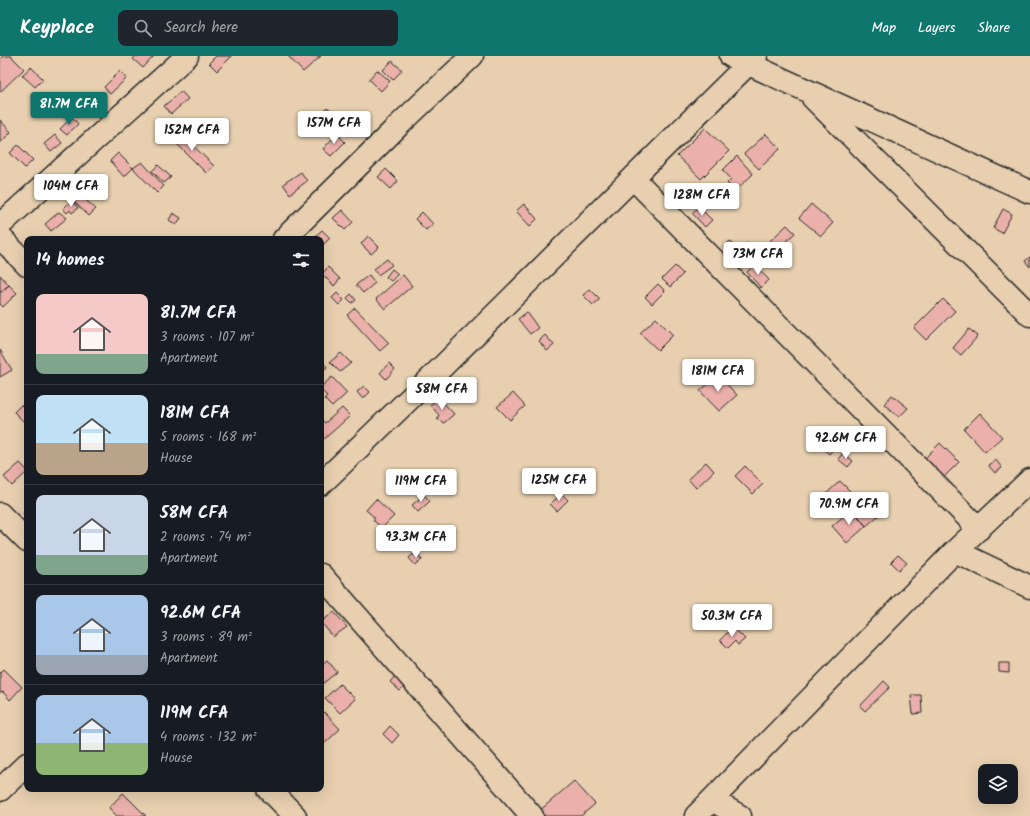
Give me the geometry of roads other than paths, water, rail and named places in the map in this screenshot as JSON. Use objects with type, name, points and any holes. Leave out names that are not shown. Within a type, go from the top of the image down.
[{"type":"street","points":[[0,225],[187,56]]},
{"type":"street","points":[[287,236],[399,125],[472,56]]},
{"type":"street","points":[[324,481],[428,381],[632,178],[745,58],[804,89],[1030,192]]},
{"type":"street","points":[[804,89],[1030,315]]},
{"type":"street","points":[[632,178],[979,529]]},
{"type":"street","points":[[0,238],[24,263]]},
{"type":"street","points":[[696,816],[955,551],[1030,480]]},
{"type":"street","points":[[0,514],[24,538]]},
{"type":"street","points":[[955,551],[1030,587]]},
{"type":"street","points":[[324,577],[532,816]]},
{"type":"street","points":[[0,790],[24,767]]},
{"type":"street","points":[[272,792],[295,816]]},
{"type":"street","points":[[712,800],[740,816]]}]
